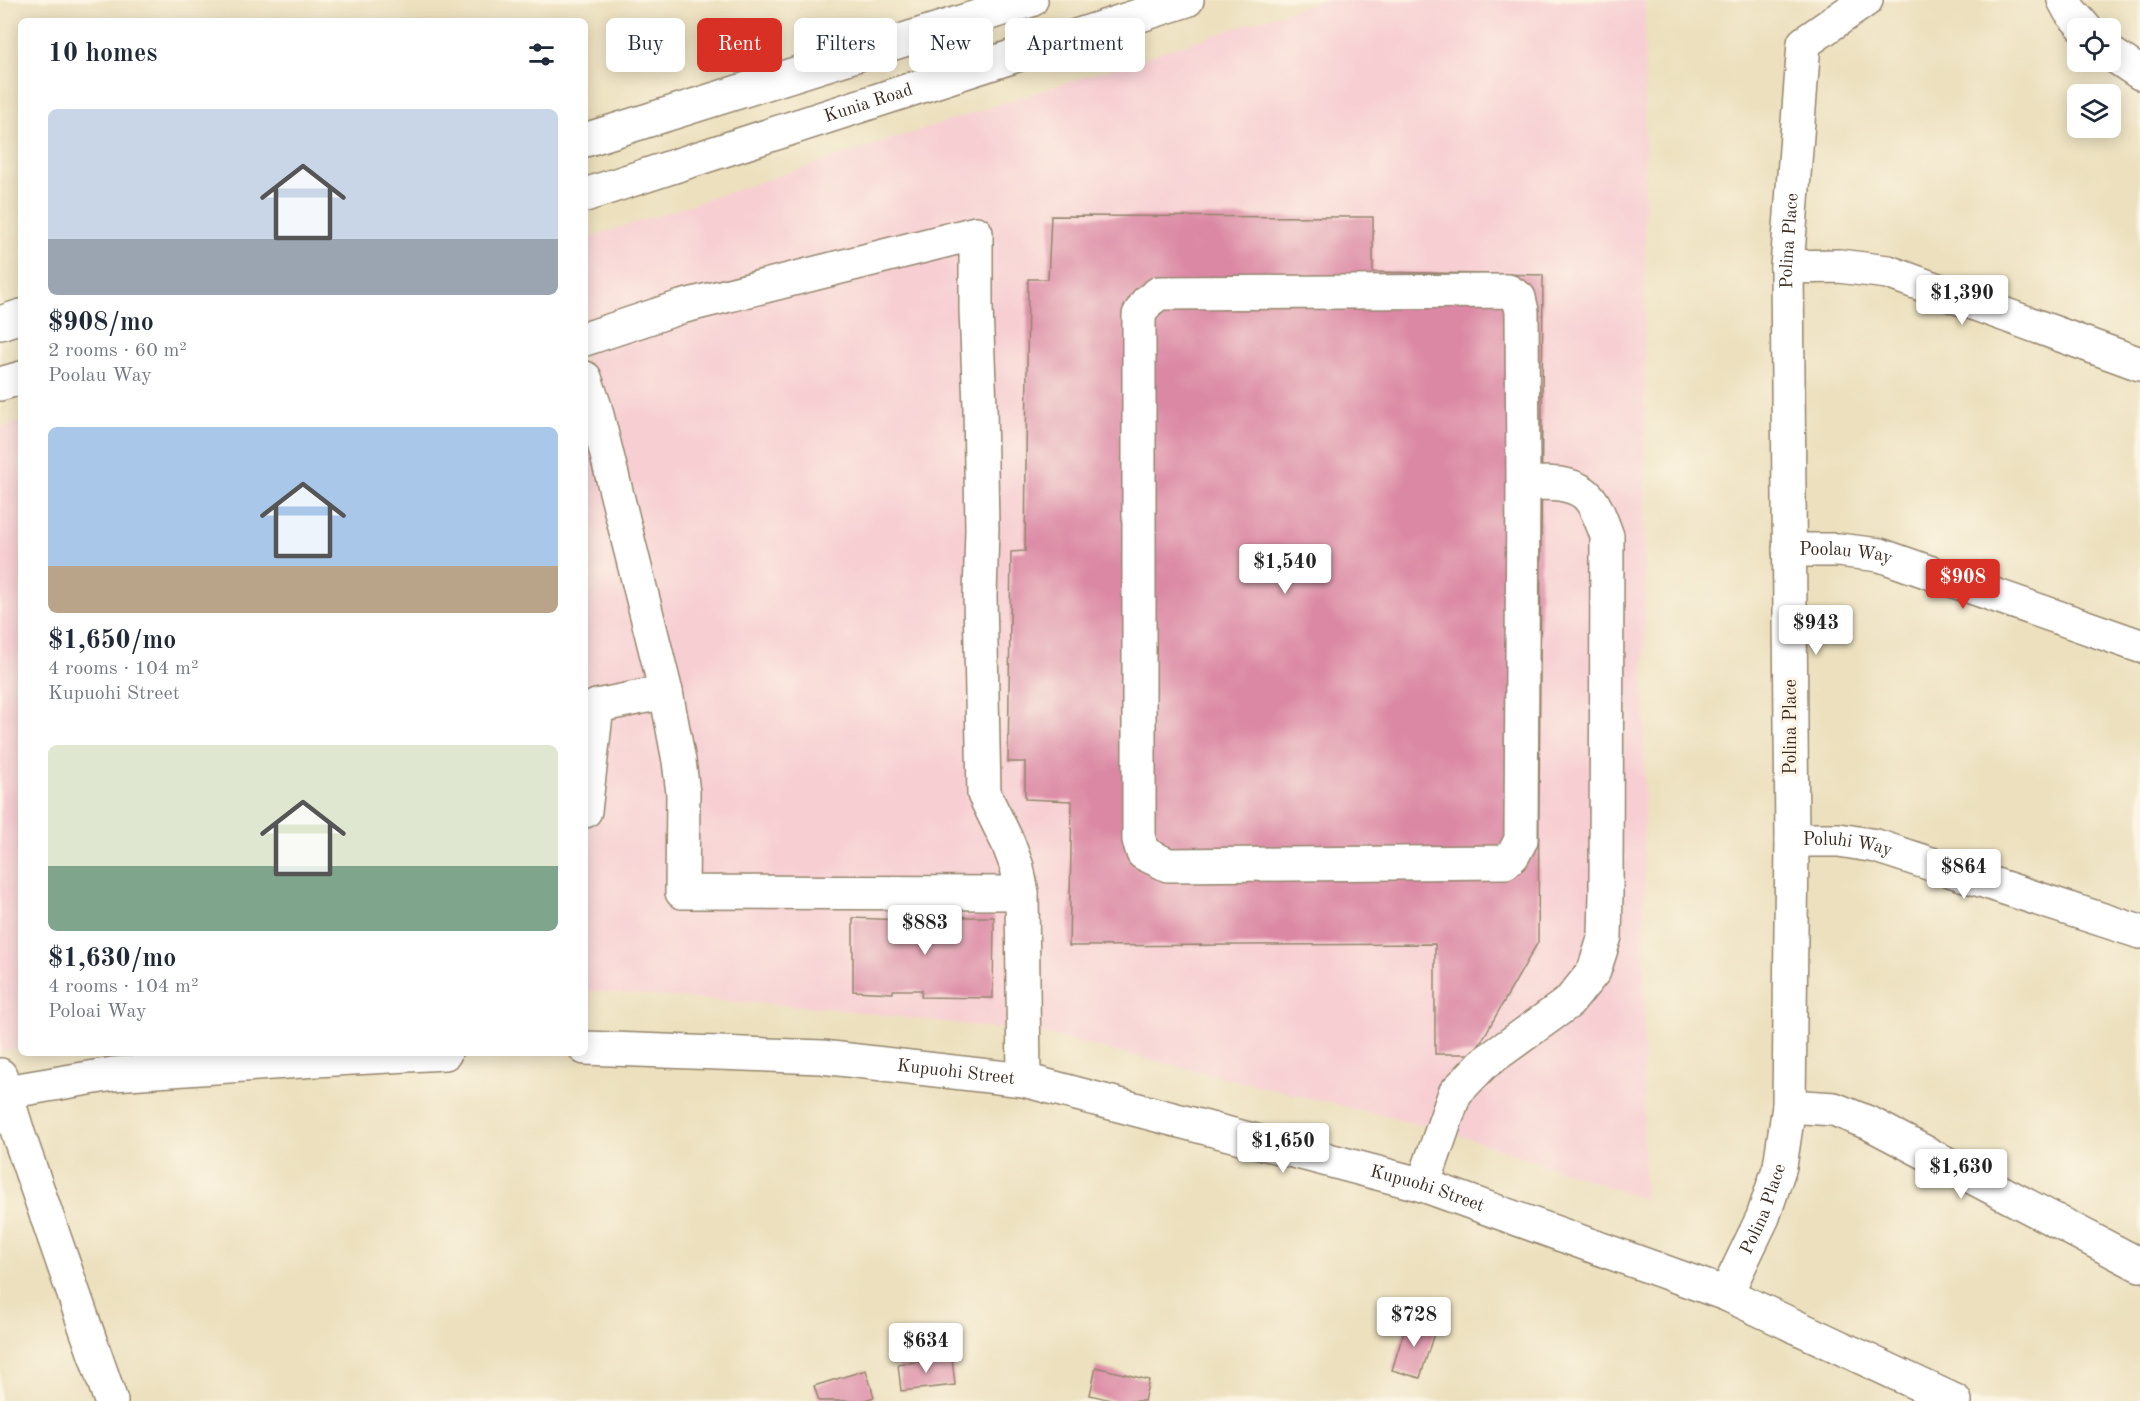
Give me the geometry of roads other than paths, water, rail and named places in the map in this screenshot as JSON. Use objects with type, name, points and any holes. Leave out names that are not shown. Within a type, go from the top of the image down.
[{"type":"street","points":[[588,139],[1031,0]]},
{"type":"street","name":"Kunia Road","points":[[588,194],[1187,0]]},
{"type":"street","name":"Polina Place","points":[[1726,1294],[1763,1217],[1780,1166],[1789,1106],[1791,840],[1787,267],[1804,43],[1866,0]]},
{"type":"street","points":[[2064,0],[2076,18]]},
{"type":"street","points":[[2121,60],[2140,73]]},
{"type":"street","points":[[588,338],[681,307],[976,233],[984,794],[1008,843],[1017,867],[1022,892],[1024,1080]]},
{"type":"street","points":[[1787,267],[1839,266],[1888,272],[2140,364]]},
{"type":"street","points":[[1508,291],[1519,298],[1522,311],[1523,483],[1521,840],[1514,855],[1505,862],[1168,865],[1143,853],[1139,840],[1139,315],[1147,302],[1159,293],[1508,291]]},
{"type":"street","points":[[0,323],[18,317]]},
{"type":"street","points":[[0,384],[18,379]]},
{"type":"street","points":[[588,387],[666,692],[683,793],[682,892],[1022,892]]},
{"type":"street","points":[[1423,1185],[1455,1093],[1483,1064],[1569,1002],[1594,970],[1605,936],[1607,536],[1596,509],[1586,494],[1571,487],[1523,483]]},
{"type":"street","name":"Poolau Way","points":[[1789,550],[1838,550],[1880,555],[2140,646]]},
{"type":"street","points":[[588,760],[591,709],[666,692]]},
{"type":"street","name":"Poluhi Way","points":[[1791,840],[1839,840],[1876,846],[2140,932]]},
{"type":"street","name":"Kupuohi Street","points":[[588,1048],[822,1057],[1024,1080],[1423,1185],[1726,1294],[1955,1401]]},
{"type":"street","points":[[111,1401],[2,1087],[113,1074],[315,1056]]},
{"type":"street","points":[[1789,1106],[1834,1109],[1871,1124],[2140,1265]]}]
